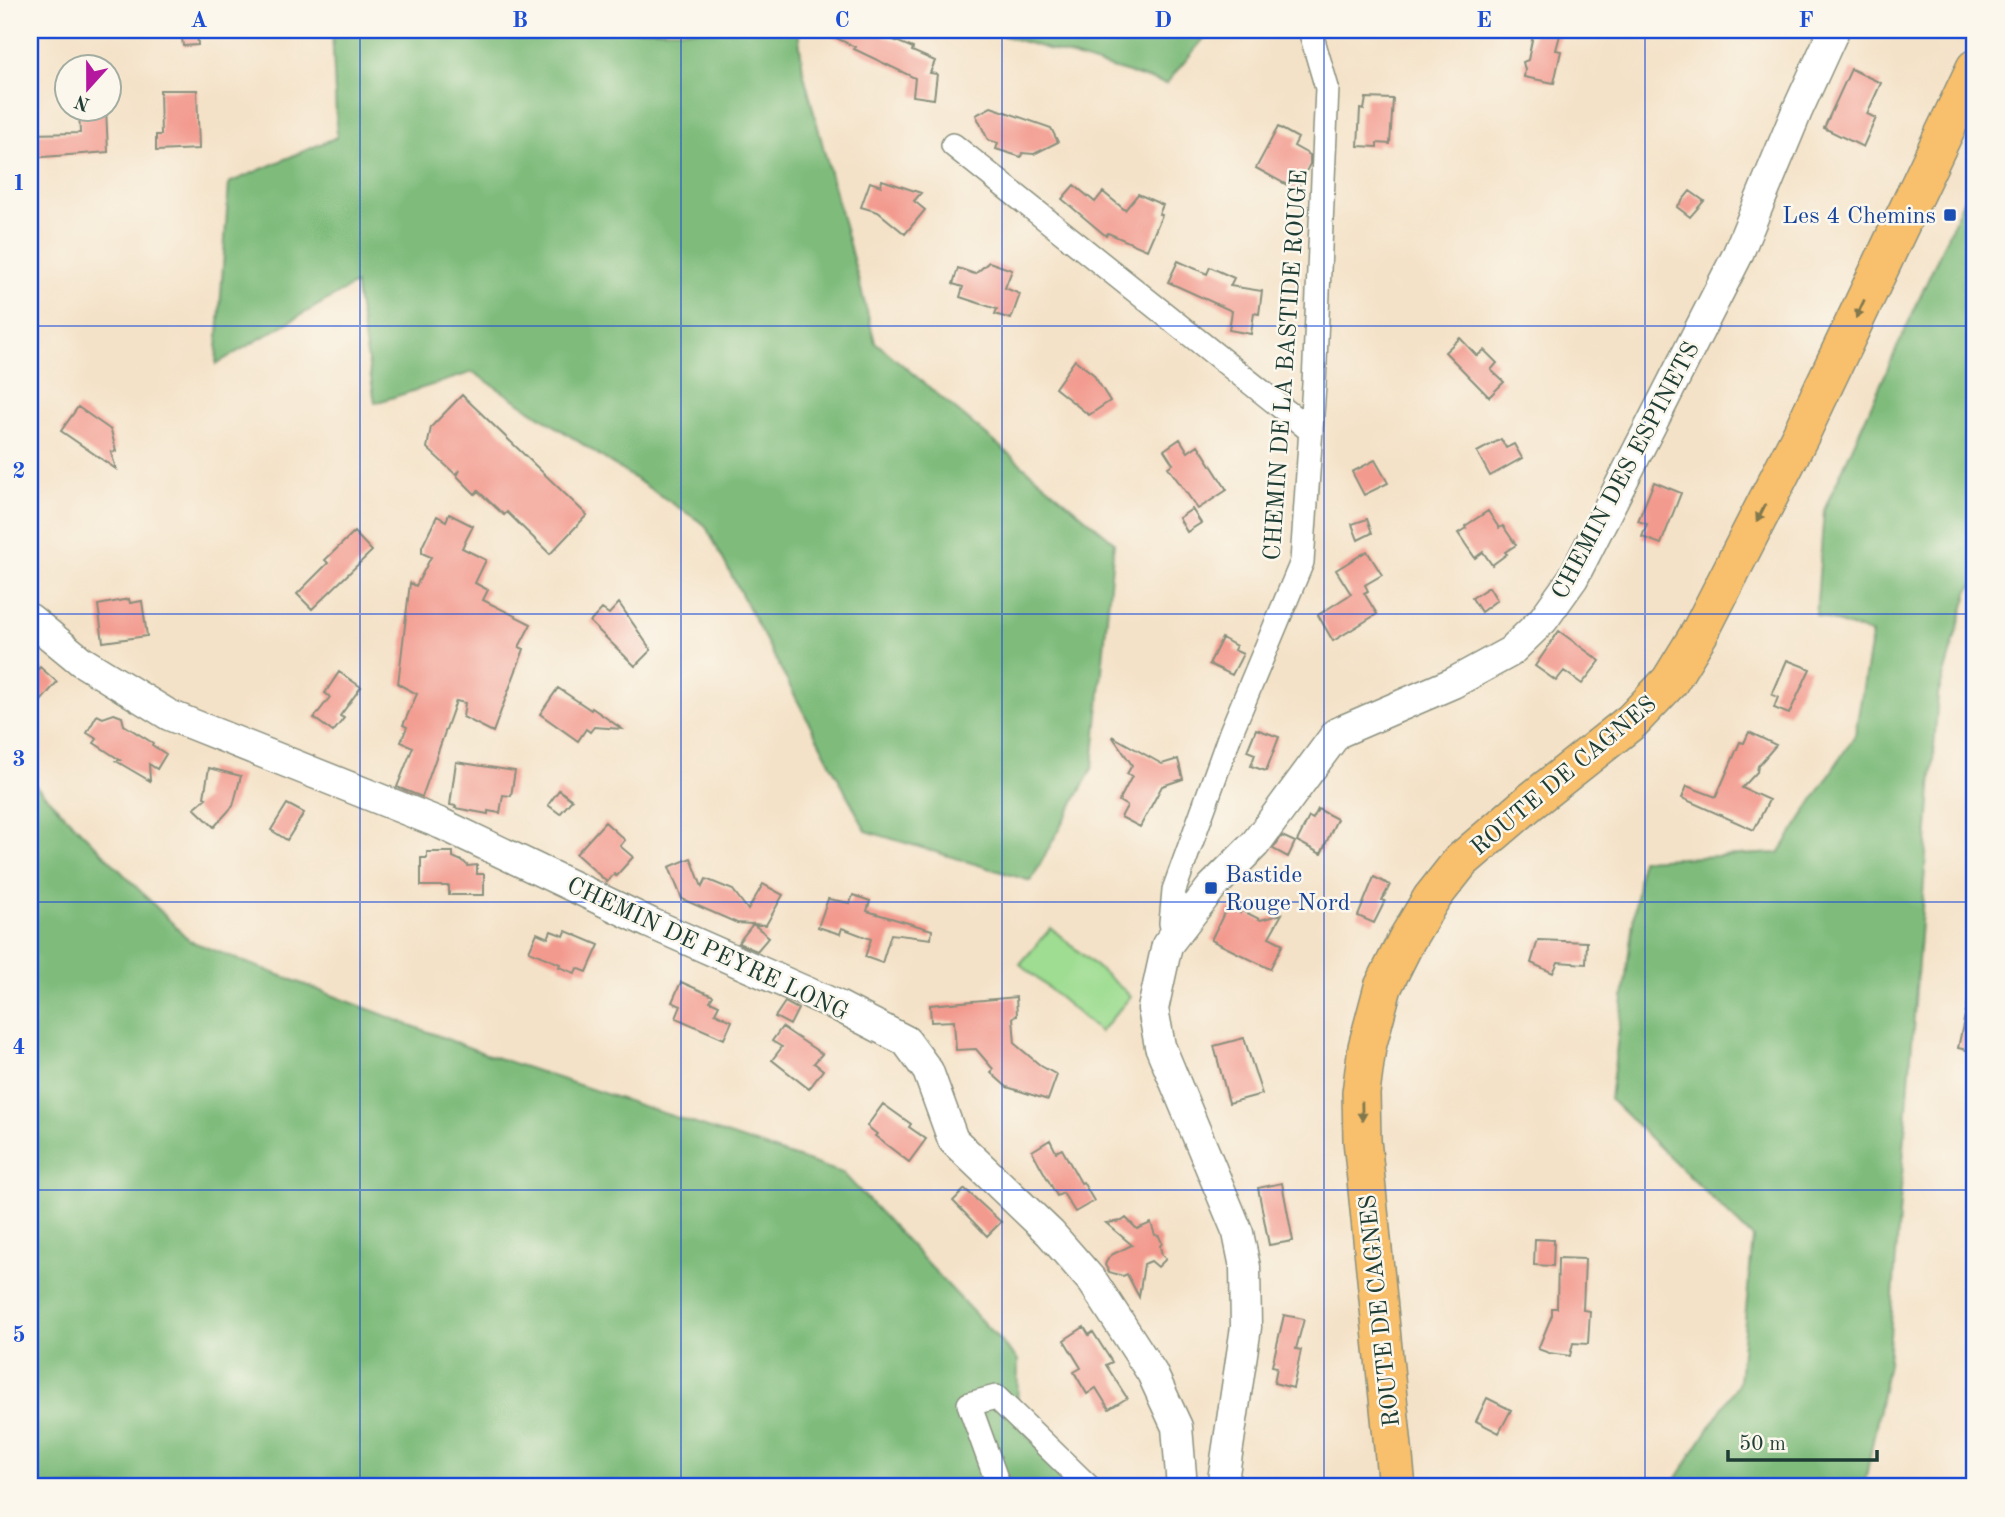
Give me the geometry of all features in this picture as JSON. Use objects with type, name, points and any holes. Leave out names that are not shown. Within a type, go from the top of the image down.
[{"type":"main road","name":"ROUTE DE CAGNES","points":[[1397,1487],[1362,1128],[1362,1093],[1367,1047],[1383,987],[1431,899],[1461,861],[1632,721],[1670,681],[1700,632],[1801,434],[1975,68]]},
{"type":"main road","name":"ROUTE DE CAGNES","points":[[1420,1487],[1385,1094],[1390,1041],[1408,989],[1452,910],[1481,873],[1623,760],[1687,694],[1717,649],[1756,580],[1825,443],[1975,114]]},
{"type":"street","name":"CHEMIN DE LA BASTIDE ROUGE","points":[[1174,935],[1171,923],[1174,890],[1231,732],[1302,562],[1323,199],[1326,88],[1310,30]]},
{"type":"street","name":"CHEMIN DES ESPINETS","points":[[1222,1487],[1246,1327],[1245,1267],[1238,1233],[1160,1046],[1153,1009],[1167,945],[1211,888],[1255,844],[1337,733],[1476,671],[1510,652],[1543,620],[1573,578],[1737,256],[1834,30]]},
{"type":"street","points":[[953,145],[1311,431]]},
{"type":"street","name":"CHEMIN DE PEYRE LONG","points":[[30,619],[81,661],[169,715],[442,824],[650,923],[838,1006],[906,1041],[928,1072],[953,1140],[1050,1233],[1093,1282],[1152,1373],[1177,1427],[1182,1487]]},
{"type":"street","points":[[999,1487],[968,1404],[996,1397],[1089,1487]]},
{"type":"green space","points":[[332,30],[798,30],[803,71],[875,342],[1114,542],[1093,767],[1031,881],[866,831],[705,525],[473,372],[375,403],[355,284],[216,364],[229,183],[337,137]]},
{"type":"green space","points":[[984,30],[1211,30],[1166,84]]},
{"type":"green space","points":[[1975,175],[1975,584],[1969,590],[1938,695],[1888,1363],[1864,1487],[1671,1487],[1739,1382],[1753,1238],[1610,1099],[1641,860],[1779,853],[1855,735],[1872,634],[1816,615],[1824,510]]},
{"type":"green space","points":[[30,780],[190,941],[486,1054],[843,1173],[1018,1360],[1017,1423],[1072,1487],[30,1487]]},
{"type":"green space","points":[[1051,928],[1131,996],[1100,1032],[1020,964]]},
{"type":"building","points":[[181,30],[197,30],[198,45],[183,46]]},
{"type":"building","points":[[820,30],[870,30],[913,48],[912,51],[935,61],[930,73],[937,74],[934,99],[913,96],[915,78]]},
{"type":"building","points":[[1534,30],[1560,35],[1556,50],[1561,51],[1554,83],[1524,77],[1523,62],[1528,60]]},
{"type":"building","points":[[1851,69],[1881,83],[1867,114],[1876,118],[1863,147],[1824,128]]},
{"type":"building","points":[[160,90],[197,90],[199,149],[156,151],[156,135],[161,135]]},
{"type":"building","points":[[1366,98],[1393,99],[1390,144],[1377,143],[1377,147],[1358,146],[1360,109],[1364,110]]},
{"type":"building","points":[[991,107],[1051,128],[1058,142],[1034,154],[1022,153],[1021,157],[996,149],[998,143],[988,140],[976,115]]},
{"type":"building","points":[[80,122],[107,122],[108,152],[30,158],[30,134],[80,133]]},
{"type":"building","points":[[1278,127],[1298,138],[1294,146],[1310,155],[1310,164],[1296,190],[1256,168]]},
{"type":"building","points":[[882,180],[921,193],[914,201],[925,210],[905,234],[878,212],[861,207],[870,182],[881,186]]},
{"type":"building","points":[[1074,185],[1095,202],[1103,192],[1125,210],[1138,194],[1163,205],[1159,214],[1162,215],[1147,250],[1108,233],[1106,236],[1062,199]]},
{"type":"building","points":[[1690,191],[1704,201],[1690,217],[1677,207]]},
{"type":"building","points":[[1178,261],[1207,274],[1210,267],[1234,278],[1230,286],[1262,291],[1259,314],[1254,313],[1251,334],[1229,330],[1232,311],[1168,282]]},
{"type":"building","points":[[989,262],[1012,270],[1005,288],[1020,294],[1011,319],[995,314],[997,309],[960,297],[963,287],[953,284],[958,268],[975,274]]},
{"type":"building","points":[[1460,338],[1477,356],[1484,350],[1497,363],[1491,370],[1504,382],[1489,397],[1445,352]]},
{"type":"building","points":[[1075,360],[1093,374],[1110,401],[1089,415],[1055,388]]},
{"type":"building","points":[[462,395],[587,515],[550,554],[507,512],[504,515],[478,491],[475,494],[457,476],[460,470],[455,474],[427,448],[431,427]]},
{"type":"building","points":[[78,407],[111,430],[116,451],[111,452],[116,469],[61,431]]},
{"type":"building","points":[[1180,439],[1188,452],[1198,445],[1227,490],[1198,509],[1168,467],[1173,464],[1164,450]]},
{"type":"building","points":[[1501,439],[1506,448],[1514,444],[1522,458],[1490,476],[1477,452]]},
{"type":"building","points":[[1375,460],[1388,483],[1364,495],[1352,472]]},
{"type":"building","points":[[1654,482],[1681,493],[1661,544],[1642,537],[1647,524],[1638,521]]},
{"type":"building","points":[[1192,509],[1201,523],[1187,532],[1179,518]]},
{"type":"building","points":[[1488,511],[1499,528],[1503,526],[1516,545],[1492,565],[1483,552],[1475,558],[1458,533]]},
{"type":"building","points":[[449,514],[473,526],[462,548],[486,560],[475,583],[488,590],[483,600],[531,624],[519,647],[524,649],[493,732],[463,717],[465,703],[456,701],[422,797],[397,787],[413,747],[401,742],[407,727],[403,725],[417,694],[398,684],[410,583],[416,586],[431,557],[422,553],[422,547],[437,516],[446,521]]},
{"type":"building","points":[[1367,519],[1372,533],[1358,540],[1352,524]]},
{"type":"building","points":[[354,532],[372,551],[312,609],[297,594],[328,563],[325,560]]},
{"type":"building","points":[[1367,551],[1382,575],[1365,585],[1368,591],[1364,593],[1377,614],[1333,641],[1318,615],[1351,594],[1336,570]]},
{"type":"building","points":[[1489,587],[1497,600],[1481,612],[1472,598]]},
{"type":"building","points":[[129,599],[130,603],[142,601],[147,636],[103,642],[98,605]]},
{"type":"building","points":[[619,603],[651,650],[635,666],[590,622],[602,609],[609,614]]},
{"type":"building","points":[[1559,631],[1600,661],[1582,684],[1564,671],[1556,681],[1535,666]]},
{"type":"building","points":[[1222,638],[1236,646],[1234,650],[1243,654],[1232,675],[1209,664]]},
{"type":"building","points":[[1787,660],[1810,669],[1789,714],[1774,708],[1778,697],[1772,695]]},
{"type":"building","points":[[30,664],[37,670],[40,667],[57,682],[30,714]]},
{"type":"building","points":[[339,672],[361,687],[340,716],[344,718],[333,732],[314,718],[330,697],[325,693]]},
{"type":"building","points":[[558,688],[622,729],[594,727],[590,732],[586,729],[578,741],[540,714]]},
{"type":"building","points":[[114,714],[122,717],[124,725],[166,754],[157,769],[149,764],[150,781],[116,761],[120,760],[94,743],[97,739],[87,733],[97,715],[103,718]]},
{"type":"building","points":[[1256,729],[1279,737],[1266,771],[1251,766],[1255,754],[1247,751]]},
{"type":"building","points":[[1749,732],[1776,745],[1742,788],[1769,800],[1754,830],[1682,798],[1687,786],[1716,797],[1740,742],[1744,743]]},
{"type":"building","points":[[1112,736],[1162,764],[1178,759],[1183,779],[1162,786],[1140,827],[1121,817],[1127,806],[1119,801],[1132,776],[1127,774],[1132,765]]},
{"type":"building","points":[[456,762],[515,771],[511,796],[503,795],[500,813],[488,811],[488,814],[450,805]]},
{"type":"building","points":[[209,768],[241,776],[233,806],[214,827],[194,808],[206,798]]},
{"type":"building","points":[[559,790],[572,800],[560,814],[548,805]]},
{"type":"building","points":[[287,804],[304,813],[287,840],[271,830]]},
{"type":"building","points":[[1318,809],[1337,819],[1321,854],[1297,841],[1309,817],[1313,819]]},
{"type":"building","points":[[605,822],[625,840],[620,846],[633,857],[607,882],[576,854]]},
{"type":"building","points":[[1282,836],[1295,842],[1288,857],[1273,849]]},
{"type":"building","points":[[427,852],[453,852],[453,857],[468,866],[477,865],[477,874],[484,874],[484,895],[449,895],[449,886],[421,886],[421,858],[427,858]]},
{"type":"building","points":[[691,858],[702,887],[706,879],[733,890],[748,910],[763,884],[783,895],[766,925],[737,923],[682,899],[669,867]]},
{"type":"building","points":[[1374,877],[1390,885],[1374,923],[1358,916]]},
{"type":"building","points":[[853,895],[870,901],[867,911],[932,930],[931,939],[891,934],[882,963],[865,957],[871,939],[842,928],[840,934],[818,927],[828,899],[850,903]]},
{"type":"building","points":[[1227,907],[1240,913],[1241,910],[1261,920],[1282,914],[1269,937],[1283,944],[1270,969],[1211,940]]},
{"type":"building","points":[[753,924],[769,937],[757,951],[738,943]]},
{"type":"building","points":[[551,931],[564,936],[566,931],[599,945],[587,972],[577,968],[575,973],[529,951],[537,933],[548,938]]},
{"type":"building","points":[[1538,940],[1587,942],[1586,964],[1558,962],[1553,973],[1531,963]]},
{"type":"building","points":[[681,982],[713,996],[710,1001],[719,1005],[715,1013],[732,1021],[724,1039],[676,1018],[681,1006],[672,1002]]},
{"type":"building","points":[[1016,997],[1017,1016],[1013,1017],[1015,1044],[1041,1066],[1057,1075],[1048,1100],[1007,1087],[991,1073],[993,1069],[976,1049],[956,1050],[954,1021],[931,1022],[930,1005]]},
{"type":"building","points":[[1968,1001],[1975,1002],[1975,1052],[1958,1048]]},
{"type":"building","points":[[785,1002],[798,1009],[790,1025],[775,1017]]},
{"type":"building","points":[[782,1027],[822,1054],[814,1063],[823,1070],[809,1089],[772,1060],[782,1047],[772,1041]]},
{"type":"building","points":[[1244,1038],[1262,1094],[1229,1103],[1214,1046]]},
{"type":"building","points":[[883,1104],[911,1124],[909,1127],[926,1139],[909,1162],[875,1136],[877,1134],[867,1126]]},
{"type":"building","points":[[1050,1140],[1056,1152],[1062,1149],[1094,1201],[1075,1212],[1063,1193],[1057,1196],[1032,1151]]},
{"type":"building","points":[[1282,1183],[1293,1241],[1269,1245],[1258,1188]]},
{"type":"building","points":[[965,1189],[1001,1222],[987,1236],[953,1201]]},
{"type":"building","points":[[1126,1218],[1137,1229],[1151,1223],[1155,1235],[1159,1236],[1162,1243],[1162,1255],[1166,1259],[1158,1267],[1151,1261],[1144,1264],[1139,1297],[1127,1274],[1123,1276],[1109,1272],[1105,1265],[1113,1254],[1132,1245],[1106,1223]]},
{"type":"building","points":[[1535,1239],[1554,1240],[1553,1266],[1534,1265]]},
{"type":"building","points":[[1558,1258],[1585,1259],[1583,1310],[1590,1311],[1588,1344],[1573,1343],[1570,1356],[1538,1349],[1552,1315],[1552,1308],[1557,1308]]},
{"type":"building","points":[[1284,1315],[1304,1319],[1296,1349],[1301,1350],[1293,1388],[1274,1383],[1277,1367],[1272,1366]]},
{"type":"building","points":[[1084,1327],[1089,1335],[1093,1332],[1112,1362],[1106,1365],[1127,1398],[1109,1409],[1096,1388],[1087,1394],[1074,1372],[1081,1368],[1064,1340]]},
{"type":"building","points":[[1487,1398],[1511,1410],[1499,1433],[1476,1421]]},
{"type":"place","name":"Les 4 Chemins","points":[[1950,215]]},
{"type":"place","name":"Bastide Rouge Nord","points":[[1211,888]]}]
